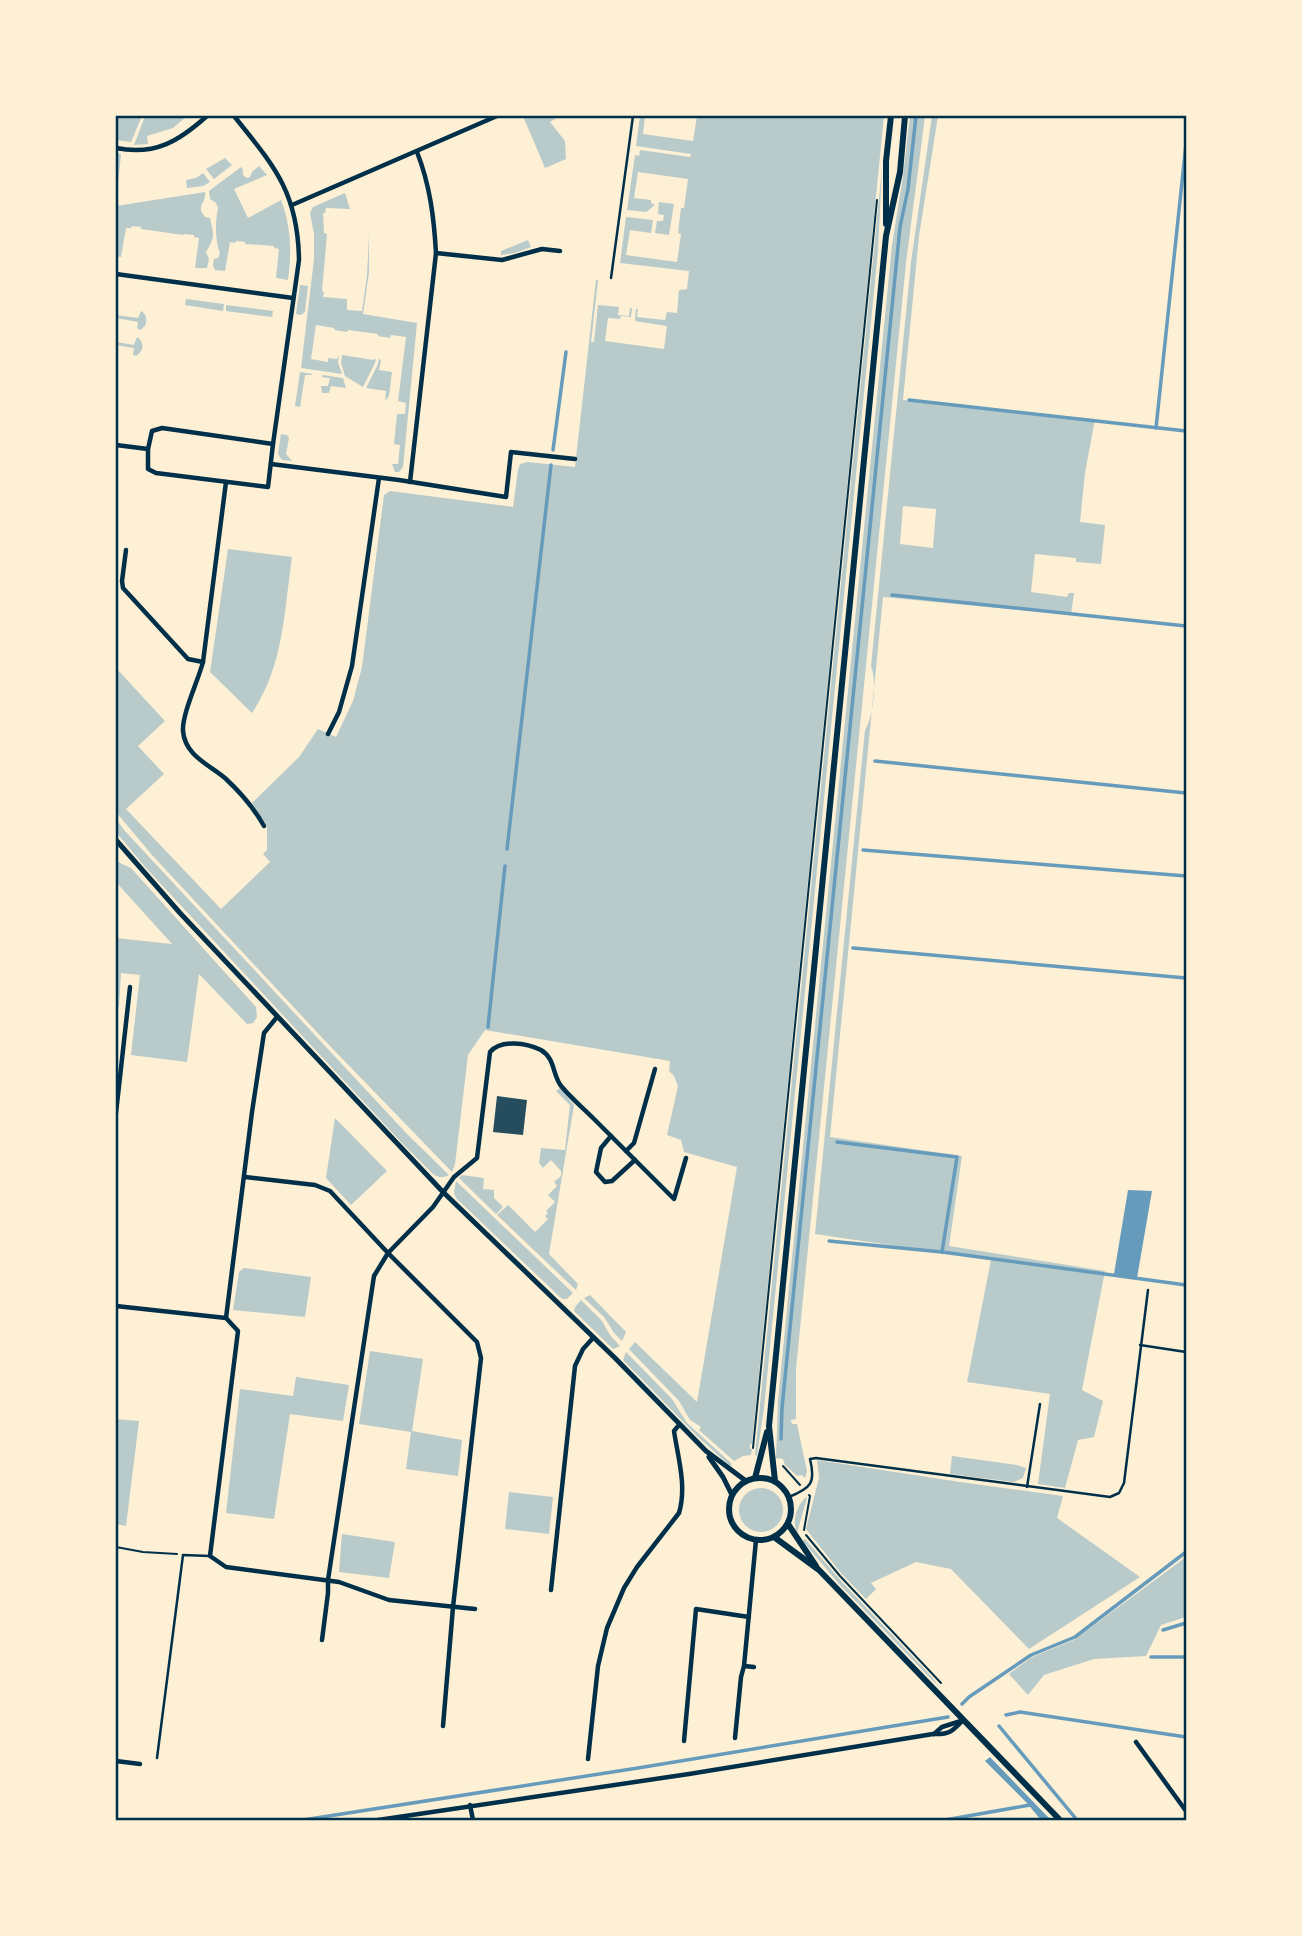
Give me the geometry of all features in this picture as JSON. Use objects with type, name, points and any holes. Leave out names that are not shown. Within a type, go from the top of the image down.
[{"type":"main road","points":[[775,1481],[769,1426],[886,236],[886,161],[891,116]]},
{"type":"main road","points":[[886,236],[900,172],[905,116]]},
{"type":"main road","points":[[755,1478],[756,1458],[769,1426]]},
{"type":"main road","points":[[755,1478],[769,1479],[782,1486],[792,1507],[788,1524],[774,1537],[765,1540],[746,1537],[732,1523],[729,1514],[732,1495],[746,1481],[755,1478]]},
{"type":"main road","points":[[788,1524],[819,1570]]},
{"type":"main road","points":[[774,1537],[819,1570],[1060,1821]]},
{"type":"street","points":[[116,148],[152,149],[171,143],[188,133],[207,116]]},
{"type":"street","points":[[234,116],[277,173],[292,205],[298,230],[299,260],[268,487],[156,473],[148,469],[152,431],[162,428],[273,444]]},
{"type":"street","points":[[292,205],[497,116]]},
{"type":"street","points":[[410,482],[436,253],[429,191],[416,152]]},
{"type":"street","points":[[436,253],[502,260],[542,248],[560,251]]},
{"type":"street","points":[[116,274],[293,298]]},
{"type":"street","points":[[116,445],[148,449]]},
{"type":"street","points":[[271,464],[506,497],[511,452],[575,459]]},
{"type":"street","points":[[328,733],[339,712],[352,666],[379,478]]},
{"type":"street","points":[[226,482],[203,663],[184,718],[183,733],[193,754],[225,778],[256,812],[264,826]]},
{"type":"street","points":[[126,550],[123,588],[188,659],[203,663]]},
{"type":"street","points":[[116,840],[180,913],[443,1192],[706,1451],[746,1481]]},
{"type":"street","points":[[116,1113],[130,987]]},
{"type":"street","points":[[226,1318],[264,1032],[277,1017]]},
{"type":"street","points":[[322,1640],[328,1580],[374,1276],[388,1253],[433,1207],[453,1177],[477,1158],[490,1052],[495,1046],[503,1044],[538,1049],[544,1053],[551,1060],[560,1086],[674,1199],[687,1158]]},
{"type":"street","points":[[626,1151],[634,1143],[655,1069]]},
{"type":"street","points":[[611,1136],[601,1148],[596,1171],[606,1182],[611,1181],[635,1160]]},
{"type":"street","points":[[245,1177],[315,1185],[330,1191],[477,1342],[480,1351],[443,1726]]},
{"type":"street","points":[[116,1306],[226,1318],[238,1331],[210,1556],[226,1567],[339,1582],[389,1600],[475,1609]]},
{"type":"street","points":[[551,1590],[575,1366],[583,1349],[593,1338]]},
{"type":"street","points":[[588,1759],[598,1666],[607,1628],[636,1567],[679,1513],[682,1502],[683,1489],[674,1432],[679,1425]]},
{"type":"street","points":[[706,1451],[732,1495]]},
{"type":"street","points":[[735,1738],[756,1540]]},
{"type":"street","points":[[684,1741],[696,1609],[749,1616]]},
{"type":"street","points":[[744,1666],[754,1667]]},
{"type":"street","points":[[933,1734],[942,1727],[964,1720]]},
{"type":"street","points":[[378,1821],[933,1734],[946,1735],[964,1720]]},
{"type":"street","points":[[1136,1742],[1186,1811]]},
{"type":"street","points":[[116,1761],[140,1764]]},
{"type":"street","points":[[470,1805],[473,1821]]},
{"type":"lane","points":[[611,278],[633,116]]},
{"type":"lane","points":[[789,1497],[804,1490],[813,1480],[810,1459],[816,1458],[1110,1497],[1119,1493],[1124,1483],[1148,1290]]},
{"type":"lane","points":[[1140,1345],[1186,1352]]},
{"type":"lane","points":[[1027,1487],[1040,1404]]},
{"type":"lane","points":[[157,1758],[183,1555],[210,1556]]},
{"type":"path","points":[[756,1458],[877,198]]},
{"type":"path","points":[[772,1461],[783,1466],[810,1496],[803,1531],[840,1576],[940,1681],[945,1691]]},
{"type":"path","points":[[116,1547],[183,1555]]},
{"type":"shaded area","points":[[116,116],[142,116],[131,142],[116,140]]},
{"type":"shaded area","points":[[145,116],[187,116],[173,128],[147,136],[148,144],[134,145]]},
{"type":"shaded area","points":[[523,116],[560,116],[550,122],[565,141],[566,159],[545,168]]},
{"type":"shaded area","points":[[640,116],[645,116],[643,134],[693,141],[697,116],[884,116],[750,1444],[752,1449],[751,1455],[734,1461],[699,1430],[701,1427],[690,1420],[679,1401],[629,1349],[635,1342],[697,1402],[737,1167],[684,1152],[681,1140],[667,1135],[678,1086],[669,1071],[670,1061],[485,1030],[468,1055],[452,1172],[328,1044],[152,855],[116,812],[116,668],[165,721],[138,746],[164,774],[126,809],[221,909],[270,862],[263,854],[267,850],[267,826],[252,803],[299,757],[318,729],[336,737],[353,701],[362,667],[384,495],[390,491],[513,507],[520,464],[528,462],[575,467],[596,280],[591,342],[594,342],[598,305],[619,307],[618,315],[629,316],[632,308],[631,317],[608,318],[605,341],[664,349],[667,326],[635,321],[636,309],[637,317],[665,320],[667,312],[677,313],[679,290],[687,289],[689,271],[620,263],[626,217],[653,220],[651,233],[630,230],[626,255],[677,262],[681,208],[684,208],[688,179],[638,172],[634,198],[651,200],[655,205],[646,212],[627,210],[635,155],[639,156],[640,150],[690,157],[691,154],[636,146]]},
{"type":"shaded area","points":[[910,116],[925,116],[906,263],[796,1369],[796,1419],[791,1420],[792,1424],[797,1424],[807,1471],[805,1478],[802,1475],[797,1476],[785,1465],[783,1459],[776,1458],[778,1400],[892,245]]},
{"type":"shaded area","points":[[932,116],[938,116],[919,236],[903,400],[1095,419],[1085,473],[1080,522],[1105,525],[1101,564],[1076,562],[1076,558],[1035,554],[1031,592],[1067,597],[1069,593],[1074,593],[1071,615],[883,597],[874,688],[871,666],[911,262]],"holes":[[[903,506],[936,509],[933,548],[900,544]]]},
{"type":"shaded area","points":[[116,153],[121,154],[116,206]]},
{"type":"shaded area","points":[[225,158],[232,165],[214,179],[206,169]]},
{"type":"shaded area","points":[[259,166],[267,175],[234,189],[248,218],[281,200],[290,239],[288,280],[276,278],[279,249],[274,246],[230,242],[225,271],[215,270],[213,266],[214,259],[218,258],[220,253],[216,231],[218,208],[210,199],[209,191],[241,167],[247,178]]},
{"type":"shaded area","points":[[882,168],[878,251],[764,1408],[757,1456],[755,1455]]},
{"type":"shaded area","points":[[203,173],[210,182],[203,186],[187,188],[186,180]]},
{"type":"shaded area","points":[[205,192],[201,211],[205,217],[210,218],[213,233],[206,252],[209,259],[207,268],[195,268],[199,238],[141,227],[126,228],[121,257],[116,256],[116,206]]},
{"type":"shaded area","points":[[345,193],[350,209],[326,208],[323,213],[324,233],[327,234],[323,297],[347,299],[347,310],[362,311],[369,235],[369,272],[363,314],[417,323],[403,467],[399,472],[395,472],[392,464],[398,464],[400,445],[394,444],[397,414],[405,414],[406,403],[398,401],[406,337],[391,335],[390,338],[316,325],[311,359],[328,362],[328,358],[337,359],[339,355],[342,374],[301,368],[314,259],[314,234],[310,213],[313,207]]},
{"type":"shaded area","points":[[659,202],[674,204],[669,235],[655,233],[657,221],[663,221],[664,215],[658,214]]},
{"type":"shaded area","points":[[528,240],[531,247],[501,255],[501,251]]},
{"type":"shaded area","points":[[300,285],[308,286],[305,312],[301,315],[296,314]]},
{"type":"shaded area","points":[[186,299],[224,304],[223,311],[185,305]]},
{"type":"shaded area","points":[[226,305],[273,311],[272,317],[226,311]]},
{"type":"shaded area","points":[[141,311],[146,319],[145,326],[140,330],[137,328],[138,322],[116,318],[116,315],[138,318]]},
{"type":"shaded area","points":[[137,337],[142,346],[141,352],[136,356],[133,355],[134,348],[116,345],[116,342],[134,345]]},
{"type":"shaded area","points":[[342,355],[374,360],[376,358],[363,387],[345,376],[341,363]]},
{"type":"shaded area","points":[[379,358],[379,370],[392,372],[389,396],[385,401],[386,391],[366,388]]},
{"type":"shaded area","points":[[300,372],[312,375],[305,375],[300,407],[295,406]]},
{"type":"shaded area","points":[[322,375],[343,378],[346,388],[331,386],[329,393],[322,393],[321,386],[328,386],[330,378]]},
{"type":"shaded area","points":[[281,434],[289,438],[286,454],[292,461],[282,460],[278,454]]},
{"type":"shaded area","points":[[228,549],[292,557],[277,657],[263,695],[252,713],[210,672]]},
{"type":"shaded area","points":[[872,710],[830,1137],[962,1156],[949,1246],[1105,1271],[1082,1390],[1103,1401],[1094,1437],[1078,1440],[1065,1488],[1038,1484],[1050,1394],[967,1382],[991,1260],[815,1234],[865,730]]},
{"type":"shaded area","points":[[116,819],[408,1135],[449,1175],[441,1177],[433,1174],[401,1142],[145,867],[116,832]]},
{"type":"shaded area","points":[[116,859],[131,868],[256,1007],[257,1017],[253,1023],[247,1024],[199,974],[187,1062],[131,1055],[140,975],[121,973],[119,1007],[116,1006],[116,938],[172,944],[116,882]]},
{"type":"shaded area","points":[[560,1088],[574,1105],[549,1254],[578,1284],[576,1290],[497,1215],[508,1205],[535,1232],[548,1219],[545,1216],[548,1213],[546,1211],[555,1202],[548,1195],[557,1186],[554,1182],[561,1176],[561,1171],[551,1160],[543,1168],[539,1163],[541,1148],[565,1150],[570,1105],[556,1091]]},
{"type":"shaded area","points":[[335,1118],[387,1171],[351,1205],[326,1178]]},
{"type":"shaded area","points":[[462,1175],[484,1178],[483,1189],[494,1190],[494,1198],[503,1207],[496,1214],[459,1178]]},
{"type":"shaded area","points":[[456,1181],[573,1293],[567,1299],[562,1299],[456,1198]]},
{"type":"shaded area","points":[[244,1268],[311,1277],[305,1317],[233,1310],[239,1272]]},
{"type":"shaded area","points":[[590,1295],[626,1332],[622,1341],[604,1317],[584,1298]]},
{"type":"shaded area","points":[[581,1300],[602,1321],[620,1346],[613,1349],[574,1311]]},
{"type":"shaded area","points":[[370,1351],[423,1359],[412,1431],[462,1440],[458,1476],[406,1469],[411,1432],[359,1424]]},
{"type":"shaded area","points":[[626,1352],[672,1399],[687,1423],[732,1464],[730,1466],[623,1360]]},
{"type":"shaded area","points":[[296,1377],[349,1385],[343,1421],[290,1414],[274,1519],[226,1513],[240,1389],[293,1396]]},
{"type":"shaded area","points":[[116,1419],[139,1421],[126,1526],[116,1524]]},
{"type":"shaded area","points":[[952,1456],[1026,1468],[1023,1478],[1014,1482],[950,1474]]},
{"type":"shaded area","points":[[817,1460],[1063,1496],[1057,1518],[1140,1577],[1029,1649],[951,1569],[916,1562],[871,1583],[876,1589],[866,1599],[806,1529],[819,1478]]},
{"type":"shaded area","points":[[761,1488],[776,1495],[783,1510],[776,1525],[761,1532],[746,1525],[739,1510],[746,1495]]},
{"type":"shaded area","points":[[509,1492],[553,1497],[549,1534],[505,1529]]},
{"type":"shaded area","points":[[807,1498],[797,1533],[796,1514]]},
{"type":"shaded area","points":[[342,1534],[395,1542],[389,1578],[339,1572]]},
{"type":"shaded area","points":[[805,1539],[939,1687],[839,1584],[803,1541]]},
{"type":"shaded area","points":[[1186,1557],[1186,1617],[1161,1625],[1146,1656],[1094,1659],[1044,1675],[1028,1695],[1009,1674],[1032,1657],[1074,1640]]},
{"type":"water","points":[[1128,1190],[1152,1191],[1137,1278],[1114,1274]]},
{"type":"water","points":[[990,1757],[1051,1820],[1041,1820],[985,1761]]},
{"type":"building","points":[[497,1096],[527,1100],[523,1135],[493,1132]]},
{"type":"waterway","points":[[781,1439],[900,227],[908,189],[916,116]]},
{"type":"waterway","points":[[1156,428],[1186,144]]},
{"type":"waterway","points":[[553,450],[566,352]]},
{"type":"waterway","points":[[909,400],[1186,431]]},
{"type":"waterway","points":[[507,849],[551,465]]},
{"type":"waterway","points":[[892,595],[1186,626]]},
{"type":"waterway","points":[[875,761],[1186,793]]},
{"type":"waterway","points":[[863,850],[1186,876]]},
{"type":"waterway","points":[[488,1027],[505,866]]},
{"type":"waterway","points":[[853,948],[1186,978]]},
{"type":"waterway","points":[[837,1142],[957,1157],[942,1252],[1186,1285]]},
{"type":"waterway","points":[[829,1241],[942,1252]]},
{"type":"waterway","points":[[962,1704],[1031,1655],[1075,1637],[1186,1552]]},
{"type":"waterway","points":[[1163,1630],[1186,1623]]},
{"type":"waterway","points":[[1151,1657],[1186,1657]]},
{"type":"waterway","points":[[1006,1715],[1020,1712],[1186,1737]]},
{"type":"waterway","points":[[303,1820],[948,1717]]},
{"type":"waterway","points":[[999,1726],[1077,1820]]},
{"type":"waterway","points":[[945,1820],[1030,1805]]}]
